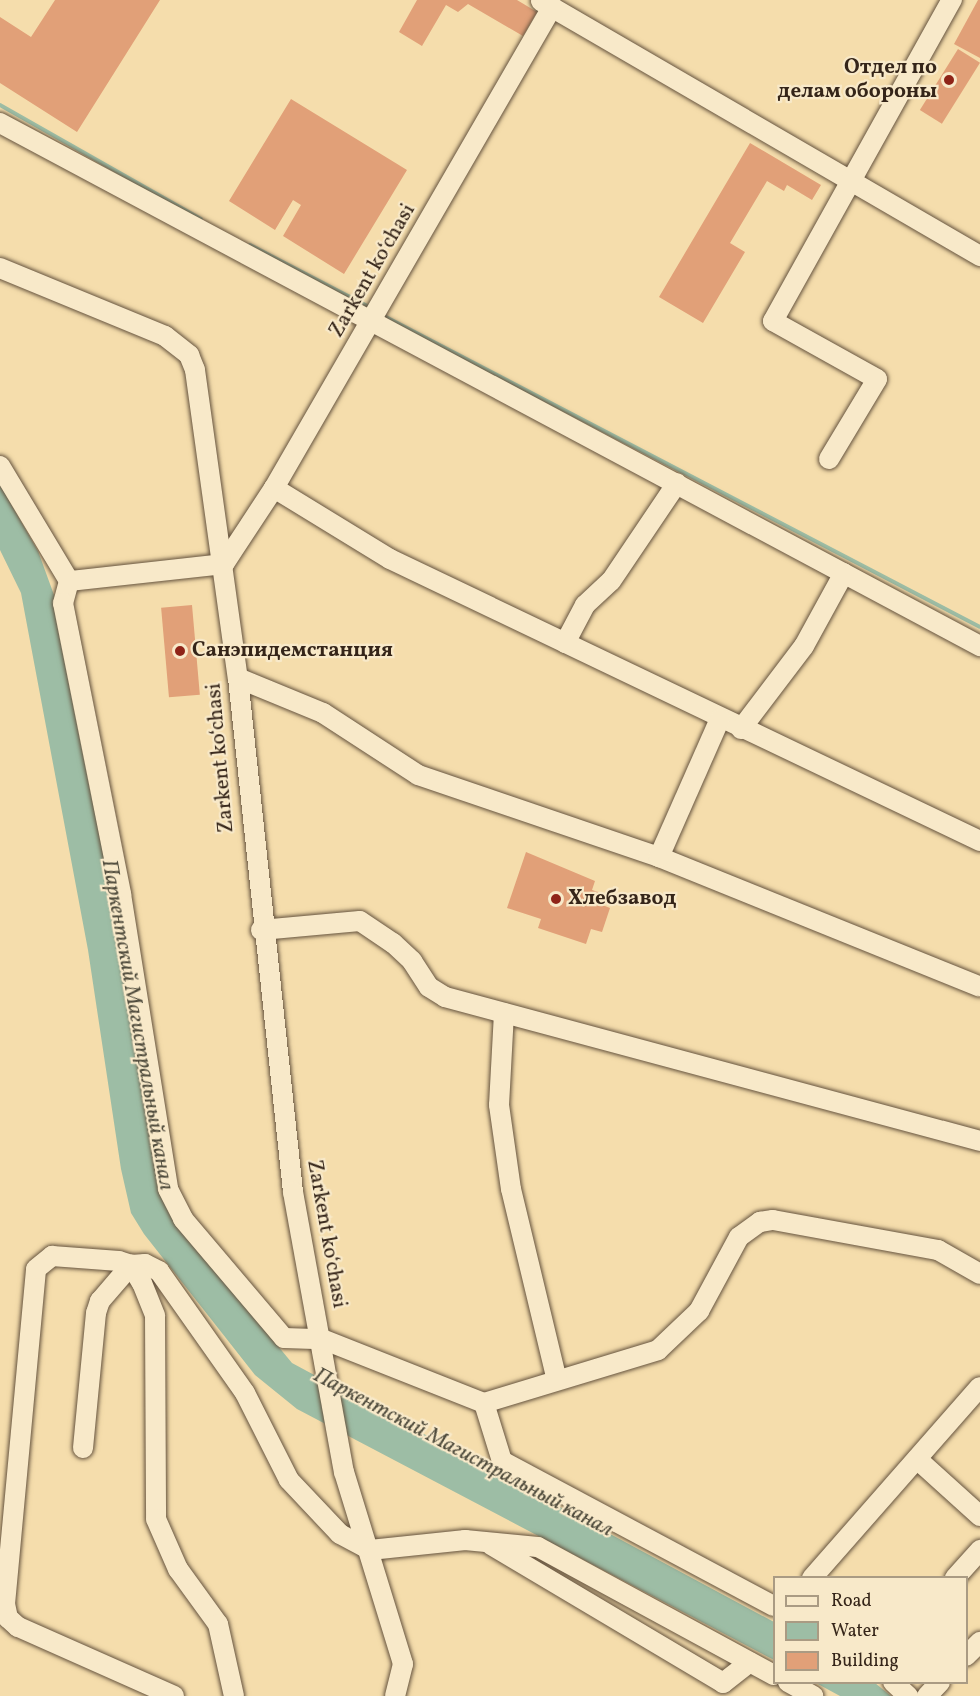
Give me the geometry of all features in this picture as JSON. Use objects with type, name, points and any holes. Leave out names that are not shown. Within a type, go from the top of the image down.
[{"type":"street","points":[[829,459],[877,379],[773,321],[849,181],[952,0]]},
{"type":"street","points":[[546,3],[980,256]]},
{"type":"street","name":"Zarkent koʻchasi","points":[[395,1696],[403,1664],[336,1434],[322,1339],[283,1125],[261,930],[238,678],[224,564],[274,488],[375,316],[546,3]]},
{"type":"street","points":[[0,123],[375,316],[677,483],[980,646]]},
{"type":"street","points":[[0,268],[165,336],[189,355],[199,386],[224,564],[69,581]]},
{"type":"street","points":[[0,466],[69,581],[63,603],[121,894],[168,1189],[183,1219],[284,1338],[322,1339],[484,1403],[658,1350],[699,1311],[739,1238],[760,1222],[773,1220],[938,1250],[980,1274]]},
{"type":"street","points":[[565,643],[585,605],[611,581],[677,483]]},
{"type":"street","points":[[274,488],[390,559],[980,842]]},
{"type":"street","points":[[741,729],[804,646],[844,573]]},
{"type":"street","points":[[238,678],[323,713],[418,775],[659,857],[980,987]]},
{"type":"street","points":[[659,857],[720,719]]},
{"type":"street","points":[[261,930],[360,921],[412,961],[429,987],[445,997],[980,1141]]},
{"type":"street","points":[[504,1013],[501,1117],[511,1189],[557,1380]]},
{"type":"street","points":[[174,1696],[18,1627],[8,1618],[5,1604],[36,1269],[52,1256],[131,1265],[145,1264],[159,1271],[245,1393],[289,1480],[340,1534],[370,1550],[486,1542],[538,1547],[773,1674]]},
{"type":"street","points":[[83,1448],[96,1313],[100,1301],[131,1265]]},
{"type":"street","points":[[131,1265],[155,1316],[156,1519],[178,1569],[218,1624],[234,1696]]},
{"type":"street","points":[[814,1576],[980,1387]]},
{"type":"street","points":[[484,1403],[502,1461],[773,1605]]},
{"type":"street","points":[[916,1459],[980,1516]]},
{"type":"street","points":[[486,1542],[723,1683],[750,1662]]},
{"type":"street","points":[[957,1576],[980,1550]]},
{"type":"street","points":[[968,1654],[980,1642]]},
{"type":"street","points":[[790,1684],[813,1696]]},
{"type":"street","points":[[894,1684],[908,1696]]},
{"type":"street","points":[[927,1696],[939,1684]]},
{"type":"water","name":"Паркентский Магистральный канал","points":[[0,485],[38,551],[54,595],[178,1225],[292,1363],[773,1621],[773,1659],[297,1409],[255,1375],[144,1234],[131,1213],[121,1169],[88,950],[21,593],[0,550]]},
{"type":"water","points":[[818,1684],[876,1684],[891,1696],[840,1696]]},
{"type":"building","points":[[55,0],[160,0],[77,132],[0,83],[0,17],[31,37]]},
{"type":"building","points":[[417,0],[517,0],[537,12],[523,36],[468,4],[458,12],[446,5],[422,46],[399,32]]},
{"type":"building","points":[[980,0],[980,58],[954,44]]},
{"type":"building","points":[[958,49],[980,63],[942,124],[920,110]]},
{"type":"building","points":[[291,99],[407,170],[344,274],[283,236],[301,205],[293,200],[275,230],[229,201]]},
{"type":"building","points":[[750,143],[821,185],[812,200],[787,185],[784,191],[767,181],[730,243],[745,252],[703,323],[659,297]]},
{"type":"building","name":"Санэпидемстанция","points":[[192,605],[200,695],[169,697],[161,608]]},
{"type":"building","name":"Хлебзавод","points":[[526,852],[595,881],[592,890],[604,894],[600,904],[610,908],[602,932],[591,929],[586,944],[538,928],[541,919],[507,908]]},
{"type":"waterway","points":[[0,105],[201,219]]},
{"type":"waterway","points":[[250,245],[371,308]]},
{"type":"waterway","points":[[382,315],[980,627]]},
{"type":"place","name":"Отдел по делам обороны","points":[[949,80]]},
{"type":"place","name":"Санэпидемстанция","points":[[180,651]]},
{"type":"place","name":"Хлебзавод","points":[[556,899]]}]
